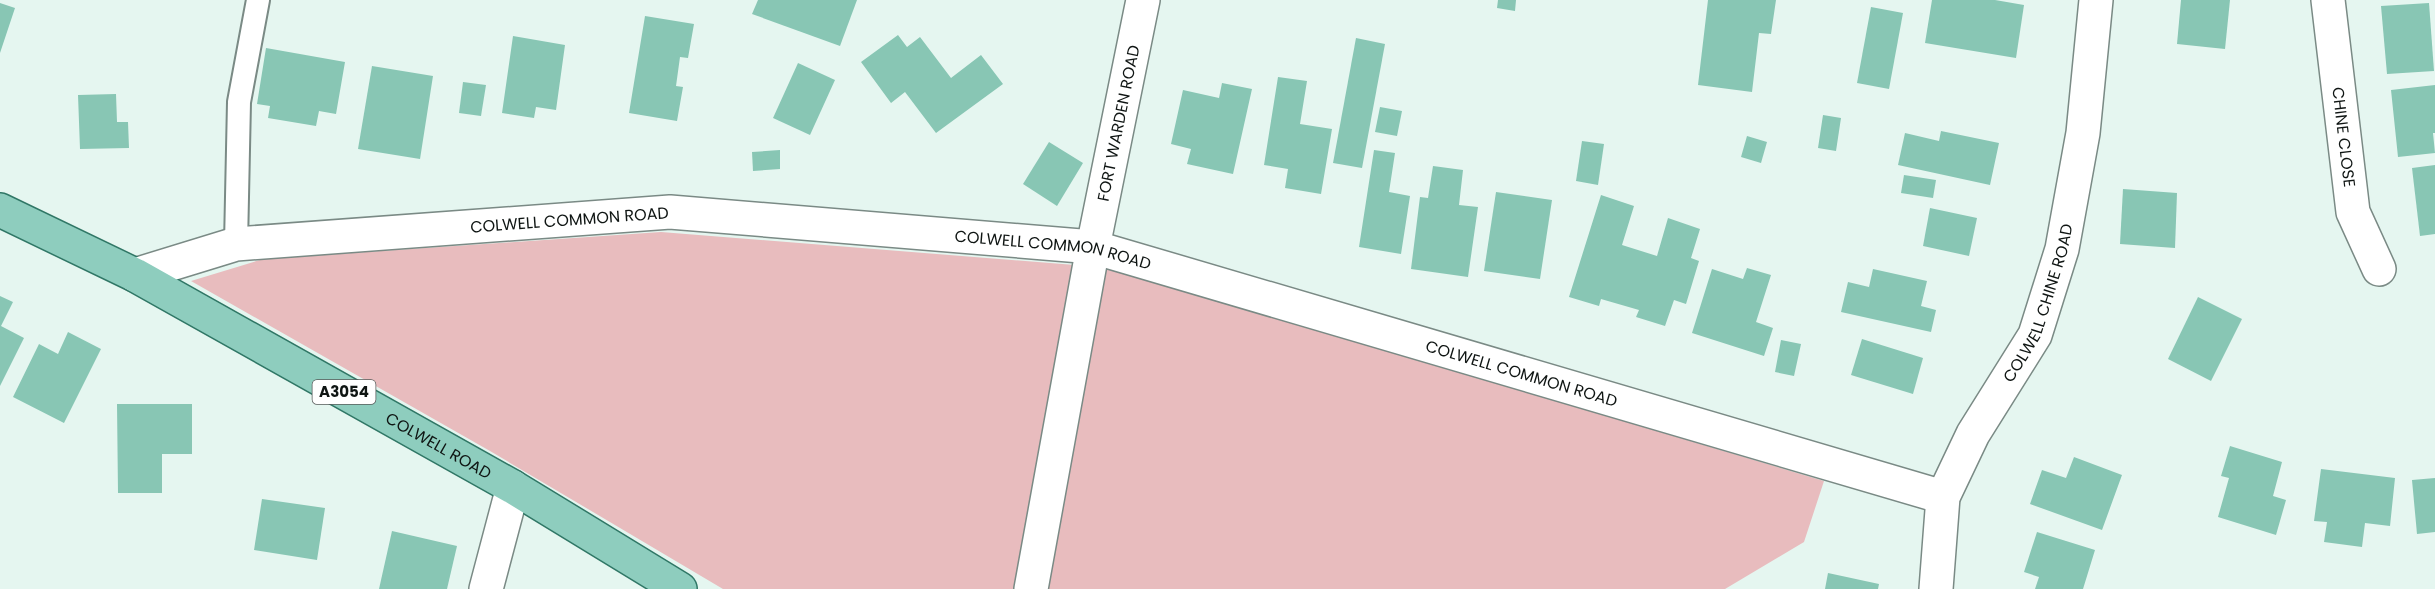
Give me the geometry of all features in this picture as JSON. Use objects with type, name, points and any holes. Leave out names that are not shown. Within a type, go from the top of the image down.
[{"type":"main road","name":"COLWELL ROAD","points":[[0,210],[135,275],[513,487],[680,589]]},
{"type":"street","name":"FORT WARDEN ROAD","points":[[1031,589],[1093,247],[1143,0]]},
{"type":"street","name":"COLWELL CHINE ROAD","points":[[1936,589],[1943,497],[1973,434],[2035,335],[2062,249],[2084,133],[2096,0]]},
{"type":"street","name":"CHINE CLOSE","points":[[2328,0],[2353,212],[2379,269]]},
{"type":"street","name":"COLWELL COMMON ROAD","points":[[135,275],[236,244],[670,212],[1093,247],[1943,497]]},
{"type":"street","points":[[486,589],[513,487]]},
{"type":"lane","points":[[236,244],[239,102],[258,0]]},
{"type":"shaded area","points":[[661,232],[1112,268],[1824,481],[1804,542],[1725,589],[723,589],[490,451],[191,281],[263,259]]},
{"type":"building","points":[[758,0],[857,0],[840,46],[752,14]]},
{"type":"building","points":[[1498,0],[1516,0],[1515,11],[1497,8]]},
{"type":"building","points":[[1708,0],[1776,0],[1771,34],[1759,33],[1752,92],[1698,85]]},
{"type":"building","points":[[1932,0],[1995,0],[2024,5],[2016,58],[1925,43]]},
{"type":"building","points":[[2181,0],[2230,0],[2225,49],[2177,44]]},
{"type":"building","points":[[0,3],[15,8],[0,53]]},
{"type":"building","points":[[2429,3],[2434,71],[2387,74],[2381,6]]},
{"type":"building","points":[[1871,7],[1903,13],[1889,89],[1857,83]]},
{"type":"building","points":[[645,16],[694,24],[688,58],[680,57],[676,86],[683,87],[677,121],[629,113]]},
{"type":"building","points":[[898,35],[907,47],[920,37],[951,78],[981,55],[1003,84],[936,133],[905,92],[891,103],[861,62]]},
{"type":"building","points":[[513,36],[565,45],[556,110],[536,107],[534,118],[502,113]]},
{"type":"building","points":[[1356,38],[1385,44],[1362,168],[1333,163]]},
{"type":"building","points":[[266,48],[345,62],[336,114],[319,111],[316,126],[268,118],[270,106],[257,104]]},
{"type":"building","points":[[798,63],[835,80],[810,135],[773,118]]},
{"type":"building","points":[[372,66],[433,76],[420,159],[358,149]]},
{"type":"building","points":[[1278,77],[1307,81],[1300,124],[1332,129],[1321,194],[1285,188],[1288,169],[1264,165]]},
{"type":"building","points":[[463,82],[486,85],[481,116],[459,113]]},
{"type":"building","points":[[1222,83],[1252,89],[1233,174],[1187,164],[1191,149],[1171,144],[1183,90],[1219,98]]},
{"type":"building","points":[[2435,85],[2435,133],[2433,133],[2435,153],[2398,157],[2391,90]]},
{"type":"building","points":[[116,94],[117,122],[128,122],[129,148],[80,149],[78,95]]},
{"type":"building","points":[[1380,107],[1402,111],[1397,136],[1375,132]]},
{"type":"building","points":[[1823,115],[1841,118],[1836,151],[1818,148]]},
{"type":"building","points":[[1941,131],[1999,143],[1990,185],[1898,165],[1905,133],[1939,141]]},
{"type":"building","points":[[1747,136],[1767,142],[1761,163],[1741,157]]},
{"type":"building","points":[[1582,141],[1604,144],[1598,185],[1576,181]]},
{"type":"building","points":[[1049,142],[1083,163],[1057,206],[1023,184]]},
{"type":"building","points":[[780,150],[780,169],[753,171],[752,152]]},
{"type":"building","points":[[1374,150],[1395,153],[1389,192],[1410,196],[1401,254],[1359,247]]},
{"type":"building","points":[[2435,165],[2435,234],[2420,236],[2412,168]]},
{"type":"building","points":[[1433,166],[1463,170],[1459,205],[1478,207],[1468,277],[1411,269],[1420,197],[1428,198]]},
{"type":"building","points":[[1904,175],[1936,180],[1933,198],[1901,193]]},
{"type":"building","points":[[2123,189],[2177,193],[2175,248],[2120,244]]},
{"type":"building","points":[[1496,192],[1552,200],[1540,279],[1484,271]]},
{"type":"building","points":[[1601,195],[1634,206],[1622,245],[1657,256],[1668,218],[1700,229],[1691,258],[1699,261],[1686,304],[1674,300],[1665,326],[1636,317],[1639,310],[1601,299],[1599,306],[1569,297]]},
{"type":"building","points":[[1930,208],[1977,218],[1969,256],[1923,246]]},
{"type":"building","points":[[1747,268],[1771,275],[1756,322],[1773,328],[1764,356],[1692,333],[1712,269],[1743,279]]},
{"type":"building","points":[[1873,269],[1927,281],[1921,306],[1936,310],[1931,332],[1841,312],[1848,282],[1869,287]]},
{"type":"building","points":[[0,296],[13,302],[1,326],[24,338],[0,386]]},
{"type":"building","points":[[2198,297],[2242,319],[2211,381],[2168,359]]},
{"type":"building","points":[[68,332],[101,349],[64,423],[13,397],[39,344],[58,354]]},
{"type":"building","points":[[1862,339],[1923,358],[1913,394],[1851,375]]},
{"type":"building","points":[[1781,340],[1801,344],[1794,376],[1775,372]]},
{"type":"building","points":[[117,404],[192,404],[192,454],[162,454],[162,493],[118,493]]},
{"type":"building","points":[[2230,446],[2282,462],[2273,496],[2286,500],[2276,535],[2218,517],[2229,478],[2221,476]]},
{"type":"building","points":[[2074,457],[2122,475],[2102,530],[2030,504],[2042,470],[2066,478]]},
{"type":"building","points":[[2321,469],[2395,478],[2390,526],[2365,523],[2362,547],[2324,542],[2327,522],[2314,521]]},
{"type":"building","points":[[2435,478],[2435,532],[2417,534],[2412,480]]},
{"type":"building","points":[[262,499],[325,508],[317,560],[254,550]]},
{"type":"building","points":[[392,531],[457,546],[447,589],[379,589]]},
{"type":"building","points":[[2037,532],[2095,550],[2083,589],[2035,589],[2039,577],[2024,572]]},
{"type":"building","points":[[1828,573],[1879,584],[1878,589],[1825,589]]}]
